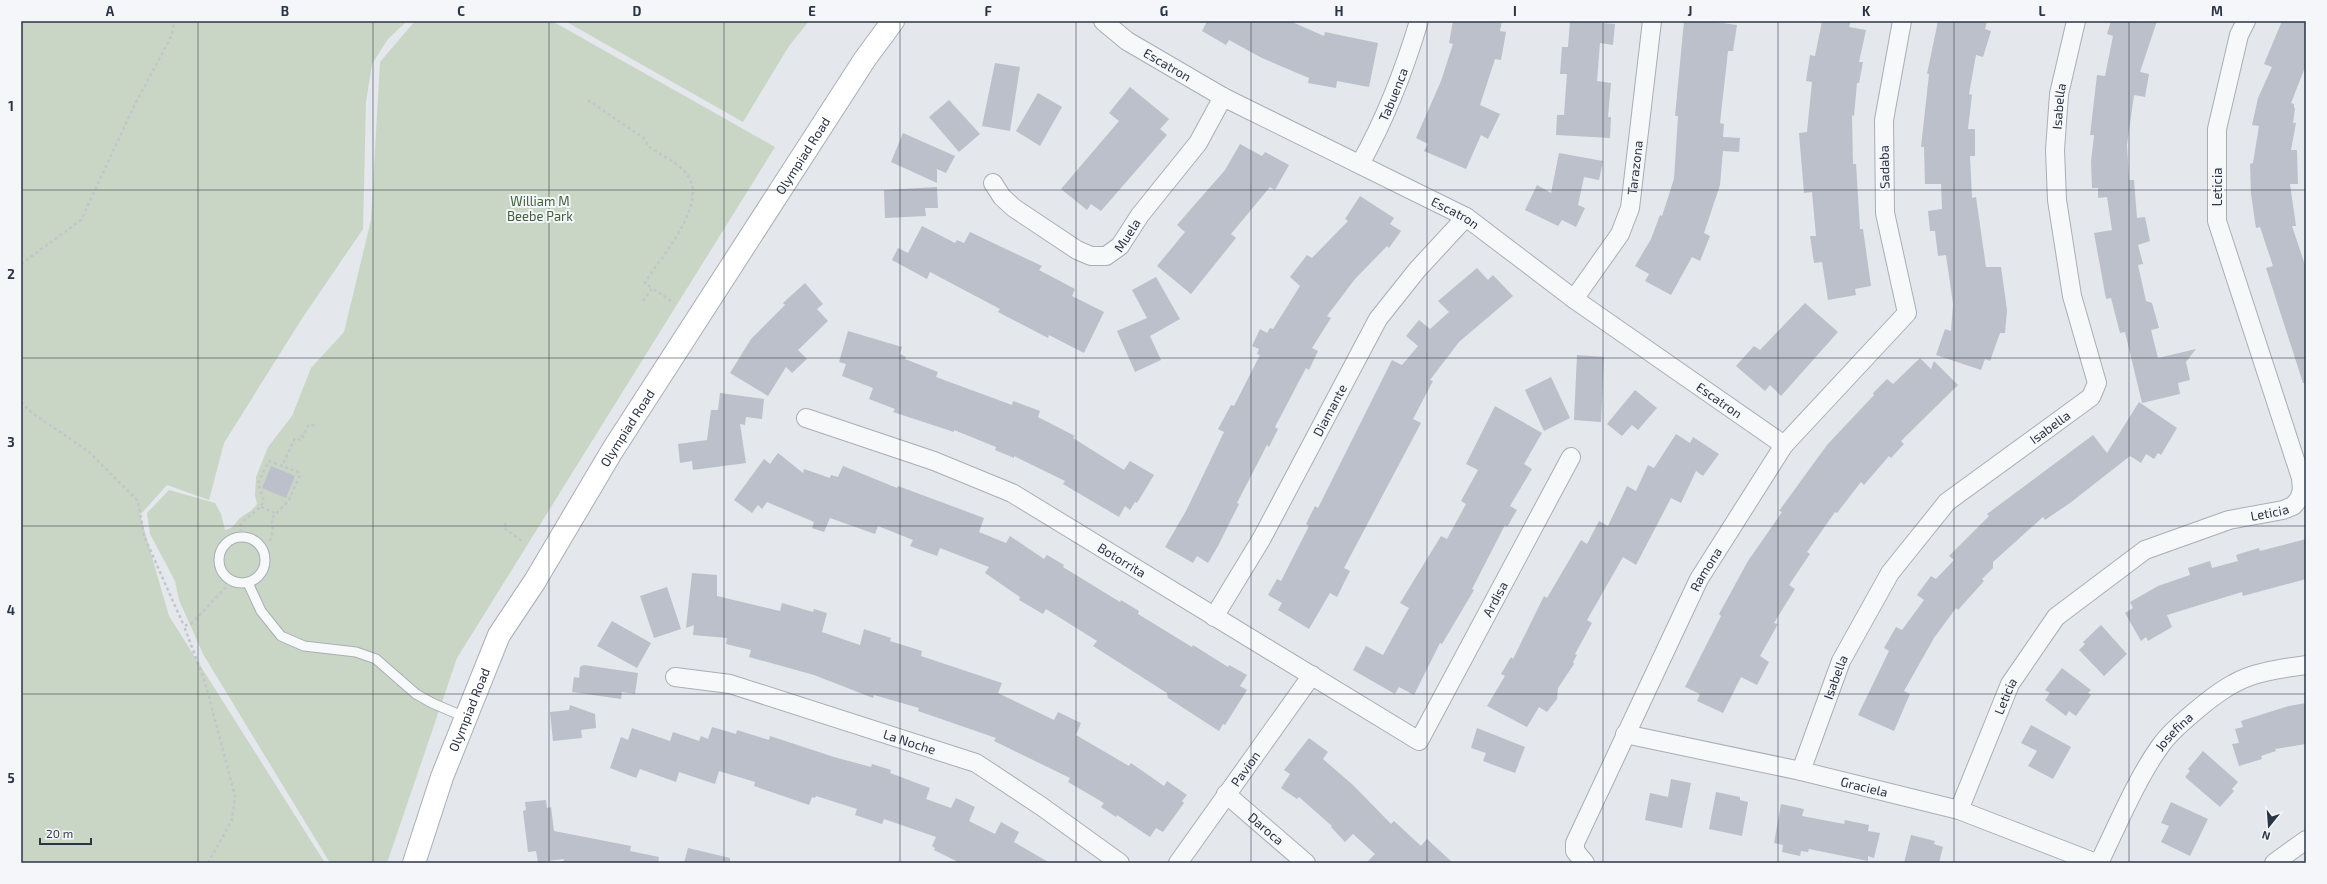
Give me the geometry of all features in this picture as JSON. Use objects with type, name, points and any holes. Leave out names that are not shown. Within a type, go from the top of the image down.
[{"type":"main road","name":"Olympiad Road","points":[[414,863],[442,777],[467,718],[499,635],[535,581],[616,444],[865,59],[893,21]]},
{"type":"street","name":"Escatron","points":[[1103,21],[1127,41],[1223,97],[1466,218],[1574,299],[1784,445]]},
{"type":"street","name":"Tabuenca","points":[[1360,164],[1378,132],[1402,76],[1419,21]]},
{"type":"street","name":"Tarazona","points":[[1574,299],[1620,234],[1630,208],[1652,21]]},
{"type":"street","name":"Sadaba","points":[[1902,21],[1884,120],[1885,213],[1907,313]]},
{"type":"street","name":"Isabella","points":[[1802,771],[1841,661],[1890,573],[1947,502],[2091,397],[2097,383],[2072,296],[2057,200],[2055,150],[2059,94],[2076,21]]},
{"type":"street","name":"Leticia","points":[[1959,810],[2010,684],[2056,617],[2145,550],[2229,520],[2283,510],[2293,506],[2299,499],[2302,490],[2301,478],[2217,221],[2217,129],[2239,35],[2246,21]]},
{"type":"street","name":"Muela","points":[[993,183],[1002,196],[1014,208],[1077,250],[1091,256],[1106,256],[1120,246],[1140,215],[1198,143],[1223,97]]},
{"type":"street","name":"Diamante","points":[[1214,617],[1262,538],[1378,319],[1417,270],[1466,218]]},
{"type":"street","name":"Ramona","points":[[1585,863],[1575,851],[1575,843],[1699,579],[1784,445],[1907,313]]},
{"type":"street","name":"Botorrita","points":[[806,418],[934,461],[1012,493],[1214,617],[1419,740]]},
{"type":"street","name":"Ardisa","points":[[1419,740],[1571,457]]},
{"type":"street","name":"Josefina","points":[[2099,863],[2128,803],[2162,744],[2200,707],[2233,683],[2277,669],[2306,666]]},
{"type":"street","name":"Pavion","points":[[1178,863],[1312,675]]},
{"type":"street","name":"La Noche","points":[[675,677],[730,684],[976,763],[1041,806],[1120,863]]},
{"type":"street","name":"Graciela","points":[[1625,734],[1802,771],[1959,810],[2096,863]]},
{"type":"street","name":"Daroca","points":[[1226,794],[1306,863]]},
{"type":"street","points":[[2274,863],[2306,840]]},
{"type":"lane","points":[[245,537],[260,544],[266,559],[261,574],[248,583],[232,581],[221,569],[220,553],[230,540],[245,537]]},
{"type":"lane","points":[[248,583],[261,611],[282,636],[304,646],[356,652],[376,659],[416,694],[432,703],[467,718]]},
{"type":"path","points":[[21,264],[81,220],[134,106],[172,35],[174,21]]},
{"type":"path","points":[[588,100],[645,139],[648,146],[683,169],[689,177],[693,196],[690,210],[681,230],[646,283],[674,302]]},
{"type":"path","points":[[643,301],[652,288]]},
{"type":"path","points":[[21,402],[31,412],[89,452],[138,501],[144,536],[184,626],[205,682],[235,796],[232,820],[208,863]]},
{"type":"path","points":[[282,466],[295,438],[301,440],[309,424],[315,426]]},
{"type":"path","points":[[241,532],[240,526],[242,521],[253,516],[264,501],[258,483],[261,474],[269,461],[298,472],[300,475],[289,500],[275,513],[272,518],[273,531],[270,541]]},
{"type":"path","points":[[261,507],[275,513]]},
{"type":"path","points":[[506,523],[504,528],[524,542]]},
{"type":"path","points":[[184,626],[192,623],[232,581]]},
{"type":"green space","points":[[21,21],[407,21],[388,39],[372,64],[366,102],[363,229],[301,320],[224,443],[209,500],[167,485],[140,515],[169,616],[325,863],[21,863]]},
{"type":"green space","name":"William M Beebe Park","points":[[415,21],[552,21],[775,147],[457,658],[387,863],[330,863],[203,654],[179,600],[175,581],[150,534],[147,513],[169,490],[215,503],[221,514],[225,530],[232,527],[240,518],[257,504],[255,495],[256,477],[268,447],[292,416],[311,368],[344,332],[371,220],[380,62]]},
{"type":"green space","points":[[565,21],[809,21],[789,46],[743,122]]},
{"type":"building","points":[[1207,21],[1290,21],[1324,36],[1325,32],[1378,43],[1369,87],[1337,81],[1336,88],[1308,83],[1309,78],[1262,58],[1229,40],[1226,45],[1202,31]]},
{"type":"building","points":[[1453,21],[1502,21],[1500,31],[1506,32],[1501,60],[1495,59],[1480,105],[1500,114],[1488,139],[1481,135],[1466,169],[1424,151],[1428,144],[1416,138],[1441,81],[1453,44],[1449,43]]},
{"type":"building","points":[[1570,21],[1600,21],[1600,23],[1615,24],[1613,45],[1600,43],[1597,81],[1611,83],[1608,117],[1611,117],[1610,138],[1556,135],[1557,115],[1564,115],[1567,74],[1560,74],[1562,47],[1568,47]]},
{"type":"building","points":[[1684,21],[1708,21],[1737,25],[1733,51],[1728,51],[1720,123],[1724,124],[1723,137],[1740,138],[1739,152],[1723,151],[1720,185],[1704,233],[1710,236],[1700,261],[1692,257],[1671,295],[1645,281],[1649,274],[1635,266],[1651,239],[1660,215],[1662,216],[1674,179],[1678,116],[1675,116]]},
{"type":"building","points":[[1822,21],[1851,21],[1849,27],[1866,30],[1859,62],[1863,62],[1859,83],[1857,83],[1854,116],[1852,115],[1853,164],[1856,164],[1860,229],[1863,229],[1871,286],[1855,289],[1856,295],[1828,300],[1822,262],[1814,263],[1810,236],[1816,236],[1812,192],[1804,193],[1799,133],[1807,132],[1812,82],[1806,81],[1810,55],[1815,56]]},
{"type":"building","points":[[1938,21],[1987,21],[1985,29],[1991,31],[1983,57],[1976,55],[1969,94],[1972,95],[1968,129],[1975,129],[1975,156],[1970,156],[1972,198],[1976,197],[1986,267],[2001,267],[2007,310],[2005,333],[2000,333],[1990,361],[1985,359],[1981,370],[1936,355],[1945,329],[1951,331],[1953,304],[1946,255],[1938,256],[1935,231],[1930,231],[1928,211],[1942,209],[1941,184],[1925,184],[1924,147],[1921,147],[1929,74],[1927,74]]},
{"type":"building","points":[[2111,21],[2157,21],[2140,72],[2149,74],[2145,97],[2134,95],[2127,145],[2129,180],[2134,180],[2137,218],[2145,217],[2150,241],[2138,245],[2143,264],[2138,265],[2146,301],[2152,303],[2159,328],[2151,330],[2158,358],[2196,349],[2186,362],[2190,380],[2178,383],[2180,394],[2142,403],[2125,332],[2120,333],[2111,298],[2106,299],[2094,233],[2112,230],[2107,197],[2098,198],[2098,188],[2092,188],[2091,162],[2094,135],[2090,135],[2097,75],[2105,76],[2113,36],[2107,34]]},
{"type":"building","points":[[2282,21],[2306,21],[2306,65],[2291,103],[2294,104],[2295,108],[2293,123],[2296,123],[2291,150],[2297,150],[2298,184],[2290,184],[2296,226],[2292,226],[2306,268],[2306,383],[2303,383],[2266,268],[2273,266],[2260,227],[2256,228],[2251,194],[2250,164],[2253,163],[2259,126],[2252,125],[2258,98],[2272,67],[2264,64]]},
{"type":"building","points":[[995,63],[1020,67],[1010,131],[982,126]]},
{"type":"building","points":[[1130,87],[1169,119],[1160,129],[1167,135],[1101,211],[1091,204],[1087,210],[1061,189],[1119,121],[1109,113]]},
{"type":"building","points":[[1038,93],[1062,107],[1040,146],[1016,131]]},
{"type":"building","points":[[949,100],[980,134],[959,152],[929,117]]},
{"type":"building","points":[[903,133],[955,156],[946,173],[937,169],[937,183],[891,162]]},
{"type":"building","points":[[1240,144],[1262,156],[1265,152],[1289,165],[1275,190],[1270,187],[1231,234],[1236,238],[1191,294],[1157,266],[1185,232],[1177,225],[1225,170]]},
{"type":"building","points":[[1559,153],[1603,161],[1599,180],[1584,177],[1578,205],[1585,208],[1576,227],[1562,220],[1558,226],[1525,210],[1537,185],[1551,193]]},
{"type":"building","points":[[937,187],[938,208],[925,208],[926,216],[885,218],[884,190]]},
{"type":"building","points":[[1360,196],[1394,218],[1390,224],[1401,231],[1389,248],[1387,246],[1355,279],[1327,316],[1331,318],[1312,348],[1318,351],[1309,370],[1306,368],[1275,427],[1278,429],[1269,447],[1267,445],[1237,503],[1239,504],[1218,546],[1208,563],[1197,556],[1193,563],[1165,547],[1186,511],[1224,432],[1218,429],[1231,405],[1234,406],[1260,355],[1257,354],[1259,349],[1252,346],[1260,329],[1267,333],[1270,328],[1273,329],[1300,286],[1290,277],[1307,255],[1312,258],[1348,221],[1345,219]]},
{"type":"building","points":[[922,226],[955,243],[957,240],[964,243],[970,232],[1042,266],[1039,270],[1075,289],[1072,296],[1104,312],[1084,353],[1049,335],[1048,338],[998,312],[1000,309],[930,272],[927,279],[892,260],[898,248],[908,253]]},
{"type":"building","points":[[1477,268],[1488,280],[1493,275],[1513,296],[1459,342],[1430,380],[1433,381],[1413,419],[1421,423],[1344,568],[1350,571],[1337,597],[1330,593],[1309,629],[1278,610],[1282,603],[1268,595],[1277,579],[1281,581],[1309,526],[1306,524],[1315,506],[1318,508],[1392,360],[1402,365],[1418,346],[1406,336],[1419,320],[1430,329],[1449,312],[1438,301]]},
{"type":"building","points":[[1156,277],[1180,319],[1150,336],[1161,360],[1135,372],[1117,331],[1147,318],[1132,290]]},
{"type":"building","points":[[805,283],[823,304],[817,309],[828,321],[798,350],[807,359],[792,373],[786,367],[768,396],[730,373],[751,339],[785,305],[783,303]]},
{"type":"building","points":[[1805,303],[1838,332],[1781,396],[1770,385],[1765,391],[1736,366],[1754,346],[1760,350]]},
{"type":"building","points":[[848,331],[902,347],[900,354],[906,357],[905,359],[938,372],[936,377],[1012,405],[1013,401],[1040,411],[1038,417],[1075,436],[1073,438],[1124,470],[1130,461],[1154,475],[1137,503],[1135,502],[1130,510],[1125,506],[1119,517],[1063,484],[1065,481],[1014,456],[1014,458],[995,450],[996,447],[954,430],[954,432],[893,412],[895,409],[869,399],[873,388],[842,376],[846,364],[839,362]]},
{"type":"building","points":[[1577,355],[1604,357],[1601,422],[1574,420]]},
{"type":"building","points":[[1920,358],[1931,369],[1934,361],[1958,385],[1901,441],[1904,444],[1891,458],[1889,456],[1864,485],[1861,482],[1837,513],[1835,512],[1807,552],[1810,554],[1789,585],[1795,589],[1774,623],[1778,624],[1760,656],[1769,662],[1757,685],[1741,677],[1723,713],[1697,701],[1700,694],[1685,687],[1721,616],[1719,614],[1748,561],[1782,512],[1779,511],[1827,445],[1874,395],[1873,393],[1887,379],[1893,384]]},
{"type":"building","points":[[1551,377],[1570,418],[1544,431],[1525,390]]},
{"type":"building","points":[[1635,390],[1657,408],[1638,430],[1632,425],[1622,436],[1607,424]]},
{"type":"building","points":[[720,393],[764,399],[762,419],[746,417],[745,425],[740,424],[746,463],[693,470],[692,461],[680,463],[678,444],[707,440],[711,410],[718,410]]},
{"type":"building","points":[[2139,402],[2177,428],[2161,455],[2158,453],[2154,459],[2146,454],[2141,463],[2130,456],[2070,503],[2045,520],[2043,517],[1993,562],[1993,568],[1982,579],[1984,581],[1958,610],[1956,608],[1934,638],[1904,691],[1910,694],[1894,731],[1858,715],[1889,651],[1884,648],[1896,627],[1902,630],[1924,600],[1917,595],[1931,576],[1936,579],[1954,560],[1949,556],[1989,516],[1987,514],[2093,435],[2107,453]]},
{"type":"building","points":[[1495,406],[1542,433],[1524,464],[1532,469],[1510,506],[1517,510],[1507,527],[1505,525],[1472,589],[1474,590],[1442,644],[1440,643],[1414,695],[1399,687],[1395,694],[1353,670],[1366,646],[1383,655],[1409,608],[1400,603],[1441,536],[1447,539],[1466,504],[1461,501],[1478,470],[1466,464]]},
{"type":"building","points":[[1676,434],[1690,443],[1693,437],[1719,454],[1703,476],[1696,471],[1681,503],[1671,498],[1636,565],[1623,557],[1587,620],[1592,623],[1575,654],[1577,655],[1573,662],[1574,664],[1558,688],[1557,699],[1547,712],[1539,707],[1527,727],[1487,706],[1505,676],[1501,674],[1511,657],[1513,659],[1544,596],[1547,598],[1581,540],[1587,544],[1599,521],[1608,526],[1627,486],[1636,491],[1648,465],[1654,468]]},
{"type":"building","points":[[778,453],[803,473],[804,469],[830,478],[831,475],[838,477],[843,466],[897,488],[898,486],[984,518],[979,532],[1006,543],[1010,536],[1044,559],[1047,555],[1064,565],[1063,567],[1120,602],[1121,600],[1139,611],[1138,614],[1192,647],[1193,645],[1228,667],[1229,665],[1247,675],[1240,686],[1247,690],[1225,725],[1223,724],[1219,731],[1168,698],[1167,693],[1093,646],[1097,641],[1046,609],[1043,614],[1019,600],[1020,597],[985,573],[989,567],[940,548],[937,556],[910,546],[913,540],[878,526],[875,534],[830,518],[824,532],[812,528],[814,522],[767,502],[762,509],[758,505],[752,513],[734,500],[764,459],[770,464]]},
{"type":"building","points":[[271,466],[295,476],[286,498],[262,488]]},
{"type":"building","points":[[2306,539],[2306,579],[2243,596],[2242,592],[2167,615],[2172,627],[2148,641],[2146,637],[2141,641],[2125,613],[2133,608],[2130,602],[2158,586],[2190,575],[2188,568],[2210,561],[2212,568],[2238,561],[2236,555],[2259,548],[2260,551]]},
{"type":"building","points":[[692,573],[717,575],[717,596],[780,611],[782,603],[813,612],[814,609],[827,613],[822,632],[860,645],[864,629],[891,638],[890,641],[922,651],[921,656],[1002,683],[998,693],[1054,720],[1058,712],[1081,723],[1076,735],[1129,766],[1131,763],[1164,786],[1167,781],[1187,795],[1182,801],[1184,803],[1163,832],[1156,828],[1150,837],[1117,815],[1116,817],[1101,807],[1104,803],[1068,782],[1070,778],[994,741],[996,738],[918,711],[919,708],[874,695],[873,698],[814,675],[749,657],[751,650],[726,644],[727,638],[693,635],[694,625],[686,628]]},
{"type":"building","points":[[667,587],[681,629],[654,638],[640,596]]},
{"type":"building","points":[[612,621],[651,643],[637,668],[597,646]]},
{"type":"building","points":[[2101,625],[2127,654],[2104,676],[2079,650],[2085,644],[2083,642]]},
{"type":"building","points":[[584,665],[638,673],[635,694],[622,692],[621,699],[572,692],[574,677],[579,678],[580,667]]},
{"type":"building","points":[[2062,668],[2091,690],[2088,693],[2091,695],[2076,716],[2069,711],[2066,716],[2045,700],[2050,693],[2045,690]]},
{"type":"building","points":[[2306,703],[2306,744],[2275,749],[2276,751],[2261,756],[2262,759],[2239,766],[2232,744],[2239,743],[2235,729],[2243,727],[2241,721],[2289,706]]},
{"type":"building","points":[[570,705],[595,714],[596,728],[581,730],[582,738],[553,741],[550,712],[569,710]]},
{"type":"building","points":[[2031,725],[2071,747],[2053,779],[2028,766],[2037,751],[2021,743]]},
{"type":"building","points":[[712,727],[736,734],[737,730],[769,740],[770,736],[834,757],[871,767],[872,764],[891,770],[890,773],[930,788],[926,799],[951,808],[956,798],[975,807],[969,821],[995,834],[1001,822],[1019,832],[1014,842],[1050,863],[960,863],[934,850],[935,848],[932,846],[936,837],[884,819],[882,824],[855,815],[857,809],[816,796],[815,798],[812,797],[809,805],[754,786],[755,782],[719,771],[715,784],[679,772],[676,782],[640,769],[636,778],[610,768],[621,737],[628,740],[632,728],[670,741],[673,732],[699,741],[701,736],[708,739]]},
{"type":"building","points":[[1477,728],[1525,747],[1515,773],[1483,761],[1486,753],[1471,748]]},
{"type":"building","points":[[1309,738],[1328,752],[1323,759],[1353,785],[1391,824],[1394,821],[1421,846],[1427,839],[1453,863],[1366,863],[1375,854],[1353,834],[1345,842],[1331,827],[1332,826],[1299,797],[1297,799],[1281,788],[1290,774],[1284,770]]},
{"type":"building","points":[[2203,751],[2238,782],[2232,789],[2234,791],[2220,807],[2185,777],[2190,771],[2188,769]]},
{"type":"building","points":[[1671,779],[1691,783],[1682,828],[1645,820],[1650,793],[1668,797]]},
{"type":"building","points":[[1716,792],[1740,797],[1740,800],[1748,802],[1742,836],[1709,829]]},
{"type":"building","points":[[546,800],[547,808],[551,807],[554,831],[631,846],[630,851],[659,857],[658,863],[563,863],[564,859],[538,862],[536,851],[528,852],[523,811],[526,810],[525,802]]},
{"type":"building","points":[[2171,802],[2208,819],[2190,856],[2161,842],[2169,826],[2161,823]]},
{"type":"building","points":[[1781,804],[1804,809],[1802,816],[1844,824],[1845,820],[1869,825],[1868,831],[1880,833],[1874,858],[1868,856],[1868,861],[1809,849],[1808,852],[1801,851],[1800,856],[1782,852],[1783,845],[1774,843]]},
{"type":"building","points":[[1911,835],[1935,841],[1934,844],[1943,847],[1939,863],[1904,863]]},
{"type":"building","points":[[688,848],[730,858],[730,863],[684,863]]}]
